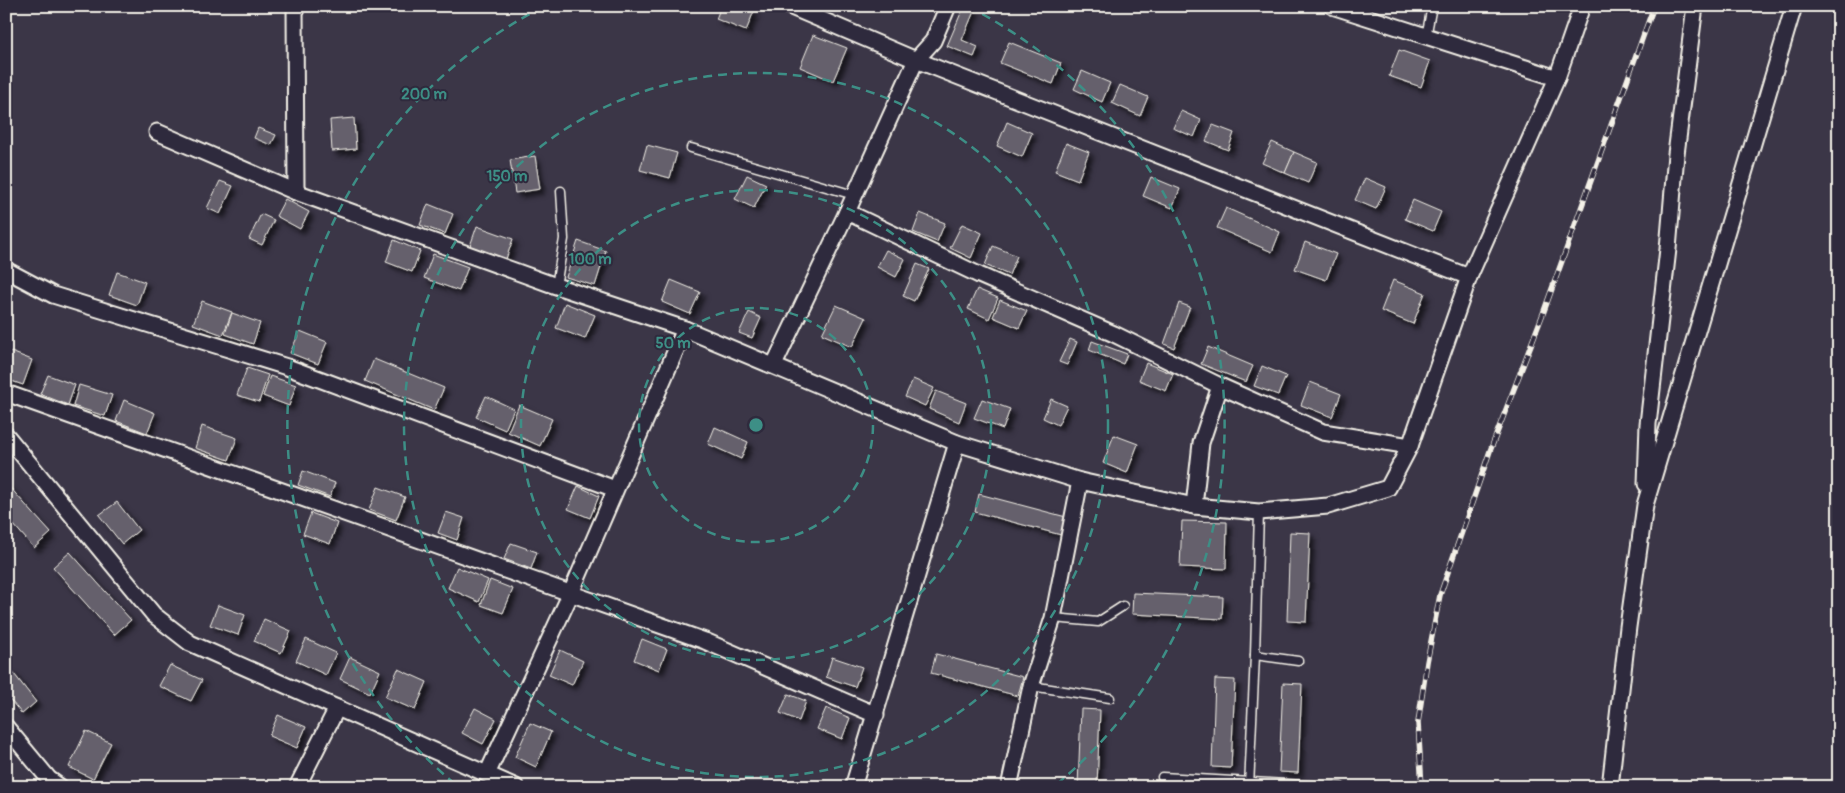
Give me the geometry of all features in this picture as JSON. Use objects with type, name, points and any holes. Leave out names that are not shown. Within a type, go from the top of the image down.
[{"type":"street","points":[[295,6],[296,192]]},
{"type":"street","points":[[789,6],[916,60],[1469,277]]},
{"type":"street","points":[[774,365],[847,212],[916,60],[933,41],[948,6]]},
{"type":"street","points":[[1332,6],[1557,78]]},
{"type":"street","points":[[157,132],[296,192],[556,286],[685,330],[774,365],[958,443],[1080,481],[1194,506],[1259,512],[1328,506],[1388,488],[1410,446],[1469,277],[1557,78],[1582,6]]},
{"type":"street","points":[[1610,787],[1628,627],[1645,505],[1648,424],[1668,249],[1676,154],[1695,6]]},
{"type":"street","points":[[1645,505],[1794,6]]},
{"type":"street","points":[[847,212],[1323,432],[1410,446]]},
{"type":"street","points":[[6,270],[53,295],[287,367],[615,489]]},
{"type":"street","points":[[487,774],[571,592],[685,330]]},
{"type":"street","points":[[1194,506],[1201,443],[1220,386]]},
{"type":"street","points":[[6,393],[705,641],[876,716]]},
{"type":"street","points":[[6,435],[154,616],[190,642],[516,787]]},
{"type":"street","points":[[853,787],[958,443]]},
{"type":"street","points":[[1009,787],[1031,686],[1053,618],[1080,481]]},
{"type":"street","points":[[297,787],[337,708]]},
{"type":"street","points":[[6,727],[49,779],[60,787]]},
{"type":"lane","points":[[1426,37],[1432,6]]},
{"type":"lane","points":[[691,148],[854,195]]},
{"type":"lane","points":[[556,286],[564,239],[561,191]]},
{"type":"lane","points":[[1249,784],[1259,512]]},
{"type":"lane","points":[[1053,618],[1098,622],[1123,606]]},
{"type":"lane","points":[[1255,655],[1298,661]]},
{"type":"lane","points":[[1031,686],[1110,698]]},
{"type":"lane","points":[[1162,777],[1249,784],[1341,787]]},
{"type":"building","points":[[721,6],[741,6],[754,11],[746,31],[716,19]]},
{"type":"building","points":[[964,6],[975,9],[962,40],[978,47],[974,57],[947,46]]},
{"type":"building","points":[[813,35],[847,48],[833,81],[800,67]]},
{"type":"building","points":[[1009,42],[1061,63],[1053,84],[1000,63]]},
{"type":"building","points":[[1399,50],[1430,61],[1421,87],[1389,76]]},
{"type":"building","points":[[1082,71],[1110,83],[1102,102],[1074,89]]},
{"type":"building","points":[[1120,85],[1148,97],[1140,116],[1112,103]]},
{"type":"building","points":[[1181,111],[1201,120],[1194,137],[1173,128]]},
{"type":"building","points":[[354,118],[356,149],[332,151],[330,120]]},
{"type":"building","points":[[1007,122],[1032,133],[1022,157],[997,146]]},
{"type":"building","points":[[1213,125],[1234,133],[1228,150],[1206,141]]},
{"type":"building","points":[[258,128],[276,135],[271,145],[254,138]]},
{"type":"building","points":[[1272,142],[1294,152],[1285,173],[1262,163]]},
{"type":"building","points":[[1066,143],[1089,152],[1078,180],[1055,171]]},
{"type":"building","points":[[647,145],[677,153],[670,178],[640,170]]},
{"type":"building","points":[[1294,152],[1317,162],[1308,183],[1285,173]]},
{"type":"building","points":[[535,156],[540,189],[515,193],[510,160]]},
{"type":"building","points":[[747,175],[766,184],[754,208],[735,199]]},
{"type":"building","points":[[1151,177],[1180,189],[1172,208],[1143,196]]},
{"type":"building","points":[[1365,178],[1386,187],[1376,209],[1355,200]]},
{"type":"building","points":[[220,181],[233,186],[220,214],[207,208]]},
{"type":"building","points":[[285,199],[309,212],[300,229],[276,216]]},
{"type":"building","points":[[1413,200],[1441,212],[1433,231],[1405,219]]},
{"type":"building","points":[[428,204],[453,214],[445,234],[420,225]]},
{"type":"building","points":[[1226,208],[1280,232],[1272,252],[1217,228]]},
{"type":"building","points":[[920,213],[945,223],[937,242],[913,232]]},
{"type":"building","points":[[261,214],[274,220],[262,245],[249,239]]},
{"type":"building","points":[[962,224],[982,233],[971,258],[950,248]]},
{"type":"building","points":[[477,226],[513,239],[506,259],[470,246]]},
{"type":"building","points":[[394,240],[420,251],[412,272],[386,262]]},
{"type":"building","points":[[578,241],[606,251],[595,286],[566,277]]},
{"type":"building","points":[[1305,242],[1336,254],[1326,280],[1295,269]]},
{"type":"building","points":[[993,246],[1017,256],[1009,275],[985,265]]},
{"type":"building","points":[[886,250],[905,259],[896,277],[877,267]]},
{"type":"building","points":[[433,254],[468,267],[459,291],[424,278]]},
{"type":"building","points":[[917,264],[929,269],[914,301],[903,296]]},
{"type":"building","points":[[117,272],[145,282],[137,305],[109,295]]},
{"type":"building","points":[[671,280],[700,292],[690,314],[662,302]]},
{"type":"building","points":[[1393,280],[1425,293],[1413,324],[1381,311]]},
{"type":"building","points":[[977,289],[998,298],[989,319],[968,309]]},
{"type":"building","points":[[1000,300],[1027,311],[1019,328],[993,317]]},
{"type":"building","points":[[202,301],[232,312],[223,335],[193,324]]},
{"type":"building","points":[[565,303],[595,315],[585,339],[556,328]]},
{"type":"building","points":[[1179,303],[1190,307],[1174,348],[1164,344]]},
{"type":"building","points":[[836,305],[866,318],[852,347],[822,334]]},
{"type":"building","points":[[749,312],[761,318],[752,338],[739,333]]},
{"type":"building","points":[[232,313],[260,323],[253,344],[225,334]]},
{"type":"building","points":[[300,331],[327,342],[318,364],[290,353]]},
{"type":"building","points":[[1070,339],[1077,342],[1067,365],[1059,362]]},
{"type":"building","points":[[1092,341],[1127,354],[1123,364],[1089,350]]},
{"type":"building","points":[[1208,347],[1253,366],[1246,382],[1201,364]]},
{"type":"building","points":[[6,350],[32,360],[23,385],[6,379]]},
{"type":"building","points":[[374,359],[444,388],[434,410],[365,381]]},
{"type":"building","points":[[1146,363],[1173,374],[1166,391],[1139,380]]},
{"type":"building","points":[[1262,366],[1286,376],[1278,395],[1254,386]]},
{"type":"building","points":[[247,368],[268,375],[259,402],[237,395]]},
{"type":"building","points":[[48,375],[75,385],[68,405],[40,394]]},
{"type":"building","points":[[270,376],[296,385],[289,406],[263,396]]},
{"type":"building","points":[[913,379],[934,388],[925,406],[905,397]]},
{"type":"building","points":[[1310,382],[1341,394],[1332,417],[1301,405]]},
{"type":"building","points":[[79,385],[112,395],[105,416],[73,406]]},
{"type":"building","points":[[936,391],[966,403],[959,422],[929,409]]},
{"type":"building","points":[[486,396],[514,409],[505,430],[476,417]]},
{"type":"building","points":[[982,399],[1010,409],[1003,429],[974,418]]},
{"type":"building","points":[[1051,399],[1067,406],[1058,425],[1043,418]]},
{"type":"building","points":[[124,400],[155,413],[147,433],[116,421]]},
{"type":"building","points":[[519,405],[552,419],[540,446],[508,432]]},
{"type":"building","points":[[202,426],[237,438],[229,460],[195,448]]},
{"type":"building","points":[[715,427],[748,442],[741,459],[708,444]]},
{"type":"building","points":[[1114,435],[1138,444],[1127,473],[1103,463]]},
{"type":"building","points":[[303,471],[335,483],[330,497],[298,485]]},
{"type":"building","points":[[6,483],[51,533],[34,548],[6,516]]},
{"type":"building","points":[[578,486],[599,496],[590,518],[568,509]]},
{"type":"building","points":[[378,487],[405,497],[396,520],[369,510]]},
{"type":"building","points":[[979,494],[1066,517],[1061,535],[975,512]]},
{"type":"building","points":[[117,502],[139,530],[122,544],[99,515]]},
{"type":"building","points":[[446,512],[464,518],[457,540],[438,533]]},
{"type":"building","points":[[311,513],[337,523],[330,544],[303,534]]},
{"type":"building","points":[[1182,521],[1227,522],[1226,569],[1180,567]]},
{"type":"building","points":[[1290,532],[1310,533],[1306,622],[1287,621]]},
{"type":"building","points":[[511,543],[537,552],[531,569],[504,559]]},
{"type":"building","points":[[70,552],[131,620],[114,635],[53,567]]},
{"type":"building","points":[[457,567],[488,580],[479,602],[448,588]]},
{"type":"building","points":[[490,580],[513,589],[503,613],[481,605]]},
{"type":"building","points":[[1133,593],[1223,597],[1222,619],[1132,614]]},
{"type":"building","points":[[218,605],[245,615],[238,635],[210,625]]},
{"type":"building","points":[[264,619],[291,631],[281,653],[254,641]]},
{"type":"building","points":[[306,639],[336,653],[326,675],[296,661]]},
{"type":"building","points":[[642,639],[667,649],[659,670],[634,660]]},
{"type":"building","points":[[560,650],[583,661],[572,685],[549,675]]},
{"type":"building","points":[[936,654],[1023,677],[1018,696],[931,673]]},
{"type":"building","points":[[350,657],[380,671],[370,693],[340,679]]},
{"type":"building","points":[[832,657],[862,667],[855,687],[826,677]]},
{"type":"building","points":[[170,665],[202,680],[191,701],[159,686]]},
{"type":"building","points":[[398,669],[427,682],[415,710],[385,697]]},
{"type":"building","points":[[11,670],[36,702],[22,714],[6,695],[6,674]]},
{"type":"building","points":[[1215,679],[1235,680],[1231,768],[1212,767]]},
{"type":"building","points":[[1283,683],[1302,684],[1298,773],[1279,772]]},
{"type":"building","points":[[788,694],[806,701],[799,721],[780,713]]},
{"type":"building","points":[[475,708],[496,719],[483,744],[462,733]]},
{"type":"building","points":[[826,708],[850,718],[842,739],[817,729]]},
{"type":"building","points":[[1081,709],[1100,710],[1097,787],[1078,787]]},
{"type":"building","points":[[278,715],[306,727],[297,748],[269,736]]},
{"type":"building","points":[[530,723],[551,732],[536,767],[515,757]]},
{"type":"building","points":[[86,731],[111,743],[93,779],[69,767]]},
{"type":"railway","points":[[1422,787],[1418,723],[1440,595],[1490,451],[1544,311],[1654,6]]}]
